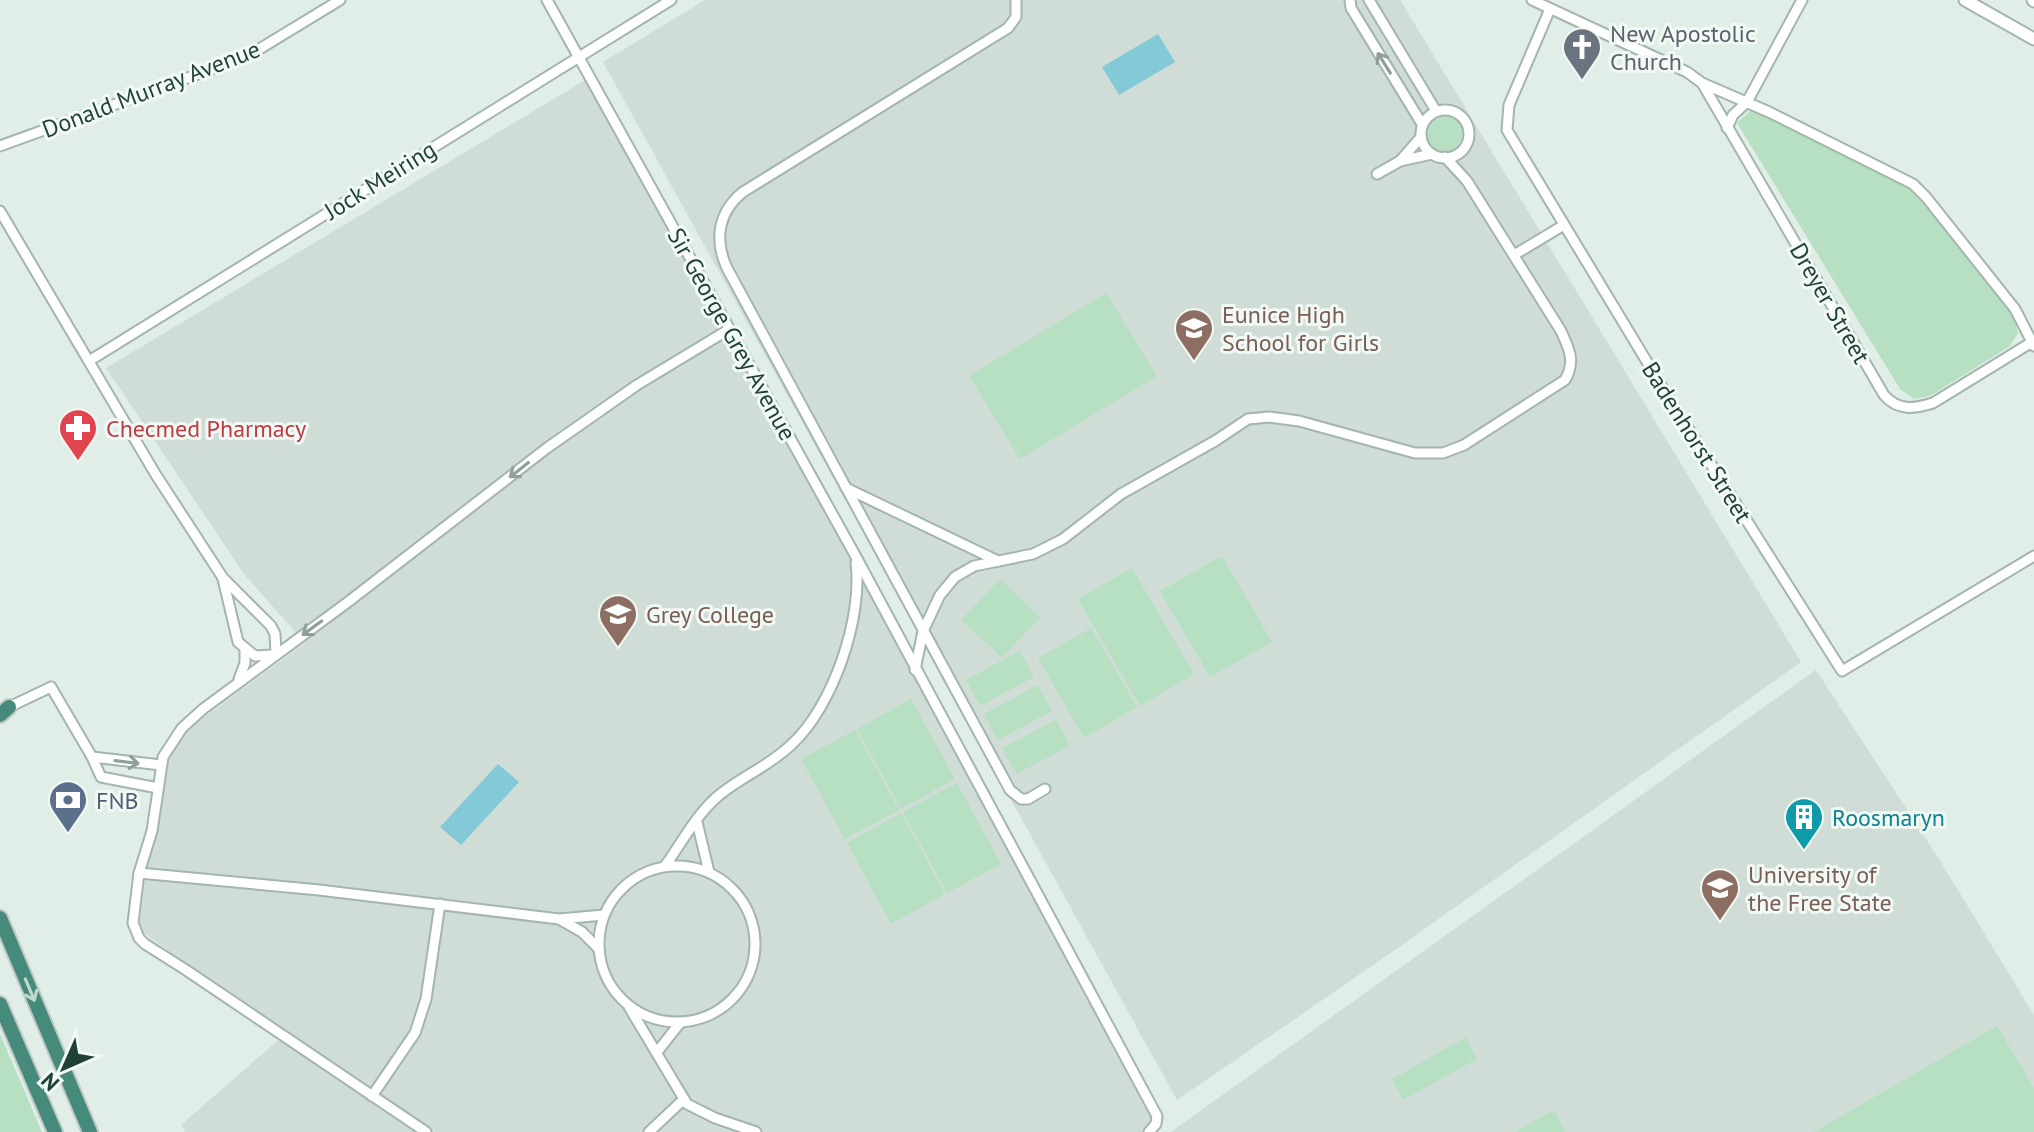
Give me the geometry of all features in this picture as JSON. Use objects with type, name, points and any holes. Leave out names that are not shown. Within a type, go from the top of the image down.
[{"type":"highway","points":[[0,918],[90,1132]]},
{"type":"highway","points":[[0,1004],[55,1132]]},
{"type":"street","name":"Donald Murray Avenue","points":[[0,146],[248,56],[340,0]]},
{"type":"street","name":"Sir George Grey Avenue","points":[[547,0],[855,555],[1157,1116],[1156,1124],[1149,1132]]},
{"type":"street","name":"Jock Meiring","points":[[89,361],[671,0]]},
{"type":"street","points":[[1016,0],[1016,17],[1008,28],[743,192],[725,212],[718,239],[721,253],[1010,790],[1021,799],[1028,799],[1045,789]]},
{"type":"street","points":[[1350,0],[1351,8],[1422,124],[1421,137],[1425,148],[1432,154]]},
{"type":"street","points":[[1369,0],[1436,111]]},
{"type":"street","points":[[1532,0],[1687,72],[1702,83],[1747,102],[1918,188],[2015,309],[2033,344]]},
{"type":"street","points":[[1727,128],[1733,115],[1747,102],[1802,0]]},
{"type":"street","points":[[1965,0],[2034,39]]},
{"type":"street","name":"Badenhorst Street","points":[[1550,9],[1509,105],[1507,130],[1664,390],[1842,671],[2034,556]]},
{"type":"street","name":"Dreyer Street","points":[[1702,83],[1891,403],[1902,408],[1918,408],[1933,403],[2013,353],[2033,344]]},
{"type":"street","points":[[1377,174],[1400,161],[1432,154],[1445,157],[1460,152],[1467,143],[1469,134],[1464,119],[1448,110],[1436,111],[1422,124]]},
{"type":"street","points":[[1400,161],[1421,137]]},
{"type":"street","points":[[1460,152],[1467,181]]},
{"type":"street","points":[[915,670],[923,631],[940,595],[955,577],[974,566],[1033,554],[1063,539],[1121,494],[1248,419],[1269,417],[1299,421],[1431,455],[1474,439],[1565,380],[1572,365],[1572,355],[1561,331],[1467,181],[1445,157]]},
{"type":"street","points":[[0,211],[156,475],[223,578],[271,626],[275,634],[276,654]]},
{"type":"street","points":[[1514,255],[1564,225]]},
{"type":"street","name":"Dreyer Street","points":[[2013,353],[2026,329]]},
{"type":"street","points":[[426,1132],[139,938],[133,923],[139,873],[152,831],[161,765],[167,748],[182,728],[235,685],[581,424],[637,385],[728,330]]},
{"type":"street","points":[[846,488],[999,562]]},
{"type":"street","points":[[665,866],[717,797],[792,745],[820,709],[853,624],[858,583],[855,555]]},
{"type":"street","points":[[223,578],[236,636],[245,650],[255,656],[276,654]]},
{"type":"street","points":[[235,685],[243,673],[245,650]]},
{"type":"street","points":[[3,711],[51,687],[101,777],[158,788]]},
{"type":"street","points":[[92,757],[161,765]]},
{"type":"street","points":[[697,822],[709,872]]},
{"type":"street","points":[[627,1004],[652,1018],[680,1023],[696,1020],[725,1006],[746,982],[754,959],[755,935],[745,904],[729,885],[709,872],[680,865],[645,872],[628,882],[614,897],[599,932],[599,949],[607,980],[627,1004],[684,1099],[715,1118],[756,1132]]},
{"type":"street","points":[[139,873],[559,919],[604,915]]},
{"type":"street","points":[[372,1096],[415,1033],[426,999],[440,904]]},
{"type":"street","points":[[559,919],[582,932],[599,949]]},
{"type":"street","points":[[657,1052],[680,1023]]},
{"type":"street","points":[[649,1132],[684,1099]]},
{"type":"shaded area","name":"Eunice High School for Girls","points":[[705,0],[1400,0],[1801,662],[1395,950],[1177,1100],[603,62]]},
{"type":"shaded area","name":"Grey College","points":[[592,76],[857,549],[1158,1132],[185,1132],[181,1125],[283,1036],[139,929],[146,872],[172,741],[305,643],[244,574],[106,368]]},
{"type":"shaded area","name":"University of the Free State","points":[[1816,670],[1939,859],[2034,1015],[2034,1132],[1171,1132]]},
{"type":"green space","points":[[1753,108],[1919,192],[2013,315],[2018,333],[2010,346],[1930,396],[1914,399],[1900,389],[1737,123]]},
{"type":"green space","points":[[1444,115],[1457,120],[1462,133],[1457,146],[1444,151],[1431,146],[1426,133],[1431,120]]},
{"type":"green space","points":[[1106,293],[1157,376],[1020,459],[969,376]]},
{"type":"green space","points":[[1222,556],[1272,642],[1210,677],[1160,591]]},
{"type":"green space","points":[[1132,568],[1194,674],[1140,706],[1078,599]]},
{"type":"green space","points":[[1000,579],[1040,617],[1002,658],[961,620]]},
{"type":"green space","points":[[1091,628],[1137,707],[1084,738],[1038,658]]},
{"type":"green space","points":[[1020,651],[1034,677],[980,706],[966,680]]},
{"type":"green space","points":[[1038,685],[1052,711],[998,740],[984,714]]},
{"type":"green space","points":[[911,699],[955,779],[901,809],[857,729]]},
{"type":"green space","points":[[1056,720],[1070,746],[1016,774],[1002,748]]},
{"type":"green space","points":[[855,730],[899,810],[845,839],[801,759]]},
{"type":"green space","points":[[957,783],[1001,864],[947,893],[903,812]]},
{"type":"green space","points":[[901,813],[945,894],[891,924],[847,843]]},
{"type":"green space","points":[[1997,1026],[2034,1088],[2034,1132],[1814,1132]]},
{"type":"green space","points":[[0,1034],[42,1132],[0,1132]]},
{"type":"green space","points":[[1466,1037],[1477,1059],[1403,1100],[1392,1079]]},
{"type":"green space","points":[[1554,1110],[1565,1132],[1515,1132]]},
{"type":"water","points":[[1158,34],[1175,62],[1119,95],[1102,67]]},
{"type":"water","points":[[498,764],[519,782],[461,845],[440,827]]},
{"type":"place","name":"New Apostolic Church","points":[[1582,81]]},
{"type":"place","name":"Eunice High School for Girls","points":[[1194,362]]},
{"type":"place","name":"Checmed Pharmacy","points":[[78,462]]},
{"type":"place","name":"Grey College","points":[[618,648]]},
{"type":"place","name":"FNB","points":[[68,834]]},
{"type":"place","name":"Roosmaryn","points":[[1804,851]]},
{"type":"place","name":"University of the Free State","points":[[1720,922]]}]
